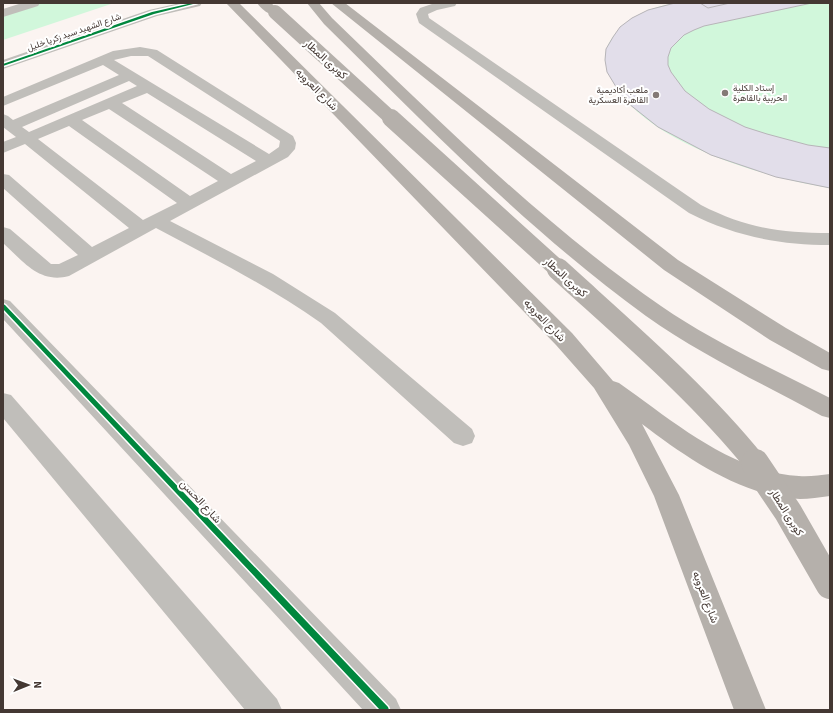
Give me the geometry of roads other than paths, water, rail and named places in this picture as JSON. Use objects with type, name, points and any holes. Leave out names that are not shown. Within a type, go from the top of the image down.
[{"type":"highway","name":"شارع العروبه","points":[[232,3],[564,339],[602,382],[638,440],[666,495],[750,710]]},
{"type":"highway","points":[[313,3],[328,22],[472,162],[599,271],[655,312],[722,353],[830,409]]},
{"type":"highway","points":[[338,3],[671,265],[778,334],[830,363]]},
{"type":"highway","name":"كوبرى المطار","points":[[269,8],[674,375],[715,417],[761,471],[798,529],[830,585]]},
{"type":"highway","points":[[602,382],[699,452],[736,472],[777,485],[817,488],[830,485]]},
{"type":"street","points":[[3,13],[34,3]]},
{"type":"street","points":[[153,13],[168,3]]},
{"type":"street","name":"شارع الشهيد سيد زكريا خليل","points":[[3,65],[153,13],[196,3]]},
{"type":"street","points":[[451,3],[428,8],[422,14],[423,20],[695,209],[727,225],[764,235],[802,240],[830,239]]},
{"type":"street","points":[[3,102],[118,54],[133,51],[152,53],[287,139],[288,146],[286,150],[268,161],[92,256],[68,268],[55,272],[44,269],[3,233]]},
{"type":"street","points":[[104,60],[268,161]]},
{"type":"street","points":[[7,123],[130,76]]},
{"type":"street","points":[[3,148],[148,87]]},
{"type":"street","points":[[111,103],[230,181]]},
{"type":"street","points":[[71,120],[189,203]]},
{"type":"street","points":[[7,123],[149,225],[269,280],[306,302],[328,318],[463,436]]},
{"type":"street","points":[[3,179],[92,256]]},
{"type":"street","name":"شارع الحسن","points":[[3,306],[385,710]]},
{"type":"street","points":[[3,402],[266,710]]},
{"type":"place","name":"إستاد الكلية الحربية بالقاهرة","points":[[725,93]]},
{"type":"place","name":"ملعب أكاديمية القاهرة العسكرية","points":[[656,95]]}]
